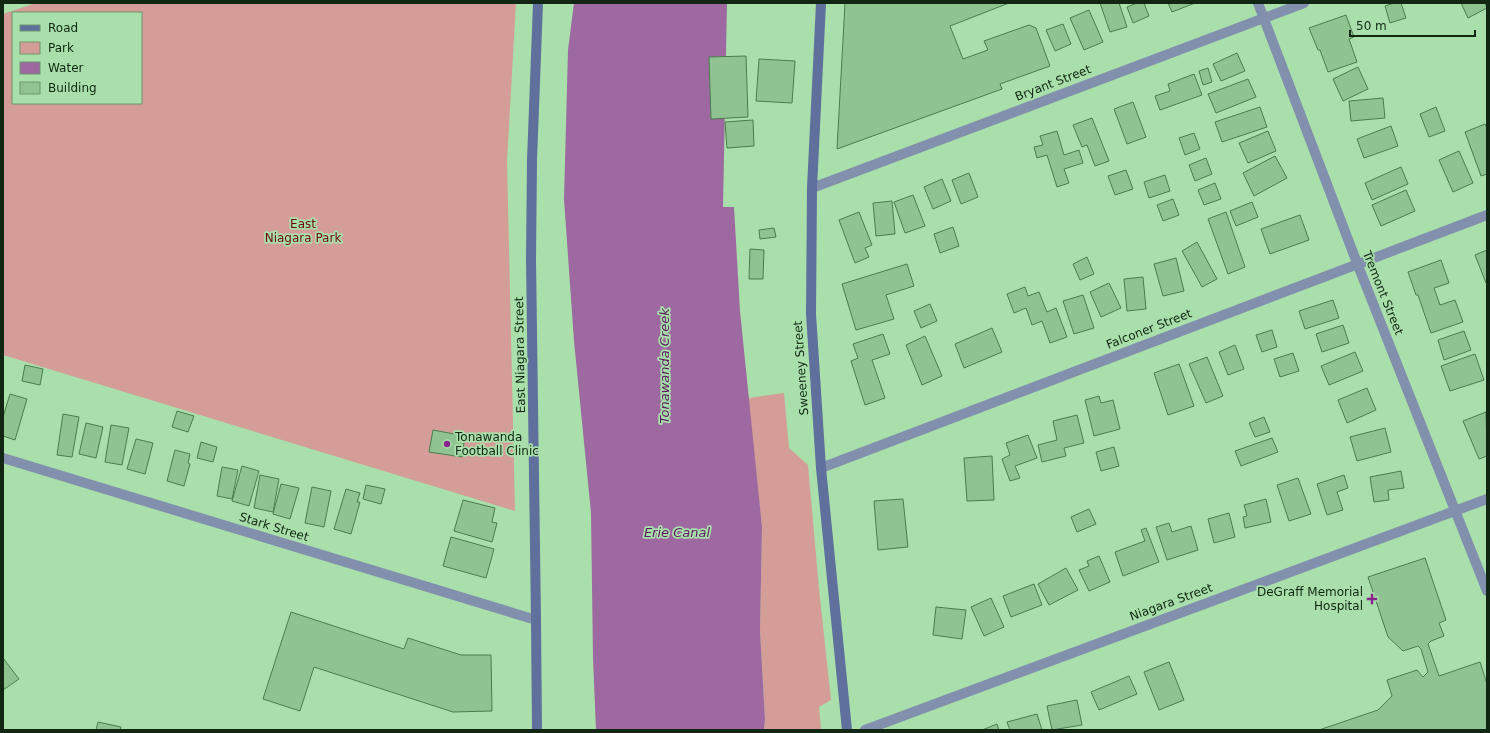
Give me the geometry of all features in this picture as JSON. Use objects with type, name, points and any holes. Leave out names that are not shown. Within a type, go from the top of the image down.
[{"type":"street","name":"East Niagara Street","points":[[537,730],[531,259],[532,154],[538,3]]},
{"type":"street","name":"Sweeney Street","points":[[821,3],[812,188],[810,314],[821,468],[847,730]]},
{"type":"street","name":"Tremont Street","points":[[1258,3],[1357,263],[1487,591]]},
{"type":"street","name":"Bryant Street","points":[[812,188],[1304,3]]},
{"type":"street","name":"Falconer Street","points":[[821,468],[1357,263],[1487,215]]},
{"type":"street","name":"Stark Street","points":[[3,458],[536,620]]},
{"type":"street","name":"Niagara Street","points":[[865,730],[1487,499]]},
{"type":"green space","name":"East Niagara Park","points":[[36,3],[516,3],[507,161],[515,511],[3,355],[3,14]]},
{"type":"green space","points":[[784,393],[789,448],[808,465],[831,700],[819,707],[821,730],[764,730],[765,720],[760,631],[762,527],[748,398]]},
{"type":"water","name":"Erie Canal","points":[[574,3],[727,3],[723,207],[734,207],[740,311],[762,527],[760,631],[765,720],[764,730],[596,730],[593,658],[591,513],[574,341],[564,199],[568,50]]},
{"type":"building","points":[[845,3],[1009,3],[950,26],[963,59],[988,50],[984,41],[1029,25],[1036,28],[1050,66],[1000,84],[1002,89],[837,149]]},
{"type":"building","points":[[1100,3],[1119,3],[1127,27],[1110,32]]},
{"type":"building","points":[[1137,3],[1144,3],[1149,16],[1133,23],[1127,7]]},
{"type":"building","points":[[1168,3],[1195,3],[1172,12]]},
{"type":"building","points":[[1394,3],[1401,3],[1406,18],[1390,23],[1385,6]]},
{"type":"building","points":[[1461,3],[1485,3],[1487,8],[1468,18]]},
{"type":"building","points":[[1089,10],[1103,42],[1084,50],[1070,18]]},
{"type":"building","points":[[1346,15],[1354,37],[1349,39],[1357,62],[1328,72],[1320,50],[1318,50],[1309,28]]},
{"type":"building","points":[[1063,24],[1071,44],[1055,51],[1046,30]]},
{"type":"building","points":[[1237,53],[1245,71],[1221,81],[1213,64]]},
{"type":"building","points":[[746,56],[748,117],[711,119],[709,57]]},
{"type":"building","points":[[759,59],[795,61],[792,103],[756,101]]},
{"type":"building","points":[[1358,67],[1368,89],[1343,101],[1333,79]]},
{"type":"building","points":[[1208,68],[1212,82],[1203,85],[1199,71]]},
{"type":"building","points":[[1194,74],[1202,95],[1160,110],[1155,96],[1170,91],[1168,84]]},
{"type":"building","points":[[1248,79],[1256,97],[1216,113],[1208,94]]},
{"type":"building","points":[[1383,98],[1385,118],[1351,121],[1349,101]]},
{"type":"building","points":[[1133,102],[1146,137],[1127,144],[1114,109]]},
{"type":"building","points":[[1260,107],[1267,127],[1222,142],[1215,122]]},
{"type":"building","points":[[1436,107],[1445,131],[1429,137],[1420,114]]},
{"type":"building","points":[[1092,118],[1109,161],[1095,166],[1087,145],[1082,147],[1073,125]]},
{"type":"building","points":[[753,120],[754,146],[727,148],[725,122]]},
{"type":"building","points":[[1485,124],[1487,128],[1487,174],[1481,176],[1465,132]]},
{"type":"building","points":[[1391,126],[1398,146],[1364,158],[1357,139]]},
{"type":"building","points":[[1057,131],[1064,155],[1079,150],[1083,163],[1064,169],[1069,183],[1057,187],[1047,155],[1037,158],[1034,147],[1043,145],[1040,136]]},
{"type":"building","points":[[1268,131],[1276,151],[1248,163],[1239,143]]},
{"type":"building","points":[[1194,133],[1200,149],[1185,155],[1179,138]]},
{"type":"building","points":[[1459,151],[1473,183],[1453,192],[1439,160]]},
{"type":"building","points":[[1275,156],[1287,178],[1254,196],[1243,173]]},
{"type":"building","points":[[1206,158],[1212,174],[1195,181],[1189,165]]},
{"type":"building","points":[[1401,167],[1408,184],[1372,200],[1365,183]]},
{"type":"building","points":[[1126,170],[1133,189],[1115,195],[1108,176]]},
{"type":"building","points":[[969,173],[978,197],[961,204],[952,180]]},
{"type":"building","points":[[1165,175],[1170,191],[1149,198],[1144,182]]},
{"type":"building","points":[[942,179],[951,201],[933,209],[924,187]]},
{"type":"building","points":[[1215,183],[1221,199],[1204,205],[1198,190]]},
{"type":"building","points":[[1406,190],[1415,211],[1381,226],[1372,205]]},
{"type":"building","points":[[913,195],[925,226],[905,233],[894,202]]},
{"type":"building","points":[[1173,199],[1179,215],[1163,221],[1157,205]]},
{"type":"building","points":[[892,201],[895,234],[876,236],[873,203]]},
{"type":"building","points":[[1252,202],[1258,217],[1236,226],[1230,211]]},
{"type":"building","points":[[859,212],[872,245],[865,248],[869,257],[855,263],[839,220]]},
{"type":"building","points":[[1226,212],[1245,267],[1228,274],[1208,219]]},
{"type":"building","points":[[1300,215],[1309,240],[1270,254],[1261,229]]},
{"type":"building","points":[[953,227],[959,246],[940,253],[934,234]]},
{"type":"building","points":[[774,228],[776,237],[760,239],[759,230]]},
{"type":"building","points":[[1197,242],[1217,279],[1202,287],[1182,251]]},
{"type":"building","points":[[750,249],[764,250],[763,279],[749,279]]},
{"type":"building","points":[[1487,250],[1487,282],[1486,283],[1475,255]]},
{"type":"building","points":[[1087,257],[1094,274],[1080,280],[1073,264]]},
{"type":"building","points":[[1176,258],[1184,291],[1163,296],[1154,264]]},
{"type":"building","points":[[1441,260],[1449,283],[1434,288],[1440,305],[1455,300],[1463,322],[1431,333],[1418,295],[1416,295],[1408,272]]},
{"type":"building","points":[[907,264],[914,286],[886,295],[894,319],[856,330],[842,284]]},
{"type":"building","points":[[1143,277],[1146,309],[1127,311],[1124,279]]},
{"type":"building","points":[[1109,283],[1121,308],[1101,317],[1090,292]]},
{"type":"building","points":[[1025,287],[1028,296],[1039,292],[1047,312],[1056,308],[1067,337],[1050,343],[1042,321],[1032,325],[1026,308],[1014,313],[1007,294]]},
{"type":"building","points":[[1083,295],[1094,328],[1074,334],[1063,301]]},
{"type":"building","points":[[1333,300],[1339,318],[1305,329],[1299,311]]},
{"type":"building","points":[[930,304],[937,321],[921,328],[914,311]]},
{"type":"building","points":[[1343,325],[1349,343],[1322,352],[1316,334]]},
{"type":"building","points":[[992,328],[1002,352],[964,368],[955,344]]},
{"type":"building","points":[[1272,330],[1277,347],[1262,352],[1256,335]]},
{"type":"building","points":[[1464,331],[1471,350],[1444,360],[1438,340]]},
{"type":"building","points":[[883,334],[890,354],[872,360],[885,398],[865,405],[851,361],[858,358],[853,344]]},
{"type":"building","points":[[925,336],[942,376],[922,385],[906,345]]},
{"type":"building","points":[[1235,345],[1244,369],[1228,375],[1219,352]]},
{"type":"building","points":[[1355,352],[1363,371],[1329,385],[1321,366]]},
{"type":"building","points":[[1293,353],[1299,371],[1280,377],[1274,359]]},
{"type":"building","points":[[1475,354],[1484,380],[1450,391],[1441,366]]},
{"type":"building","points":[[1207,357],[1223,396],[1206,403],[1189,364]]},
{"type":"building","points":[[1179,364],[1194,406],[1168,415],[1154,373]]},
{"type":"building","points":[[25,365],[43,369],[40,385],[22,381]]},
{"type":"building","points":[[1367,388],[1376,410],[1347,423],[1338,400]]},
{"type":"building","points":[[10,394],[27,399],[15,440],[3,436],[3,417]]},
{"type":"building","points":[[1099,396],[1101,403],[1113,400],[1120,429],[1094,436],[1085,400]]},
{"type":"building","points":[[177,411],[194,416],[188,432],[172,427]]},
{"type":"building","points":[[1486,412],[1487,456],[1479,459],[1463,421]]},
{"type":"building","points":[[63,414],[79,417],[72,457],[57,455]]},
{"type":"building","points":[[1077,415],[1084,443],[1064,448],[1066,456],[1042,462],[1038,445],[1057,440],[1053,421]]},
{"type":"building","points":[[1264,417],[1270,432],[1255,437],[1249,423]]},
{"type":"building","points":[[86,423],[103,427],[96,458],[79,454]]},
{"type":"building","points":[[111,425],[129,428],[122,465],[105,462]]},
{"type":"building","points":[[1385,428],[1391,452],[1357,461],[1350,437]]},
{"type":"building","name":"Tonawanda Football Clinic","points":[[433,430],[465,436],[462,457],[429,452]]},
{"type":"building","points":[[1028,435],[1037,458],[1015,466],[1020,478],[1010,481],[1002,459],[1010,455],[1006,443]]},
{"type":"building","points":[[1272,438],[1278,452],[1241,466],[1235,451]]},
{"type":"building","points":[[136,439],[153,443],[145,474],[127,469]]},
{"type":"building","points":[[201,442],[217,447],[213,462],[197,458]]},
{"type":"building","points":[[1114,447],[1119,466],[1101,471],[1096,452]]},
{"type":"building","points":[[175,450],[190,454],[188,463],[190,464],[184,486],[167,481]]},
{"type":"building","points":[[992,456],[994,500],[967,501],[964,458]]},
{"type":"building","points":[[242,466],[259,471],[249,506],[232,501]]},
{"type":"building","points":[[222,467],[238,470],[232,499],[217,496]]},
{"type":"building","points":[[1401,471],[1404,488],[1388,490],[1389,500],[1374,502],[1370,477]]},
{"type":"building","points":[[260,475],[279,479],[273,512],[254,508]]},
{"type":"building","points":[[1344,475],[1348,488],[1337,492],[1343,510],[1327,515],[1317,484]]},
{"type":"building","points":[[1298,478],[1311,514],[1289,521],[1277,485]]},
{"type":"building","points":[[281,484],[299,488],[290,519],[273,514]]},
{"type":"building","points":[[366,485],[385,489],[381,504],[363,499]]},
{"type":"building","points":[[312,487],[331,491],[324,527],[305,523]]},
{"type":"building","points":[[346,489],[360,493],[357,502],[360,502],[351,534],[334,529]]},
{"type":"building","points":[[903,499],[908,547],[878,550],[874,501]]},
{"type":"building","points":[[1266,499],[1271,522],[1245,528],[1243,517],[1247,516],[1244,505]]},
{"type":"building","points":[[463,500],[495,508],[492,522],[497,523],[492,542],[454,531]]},
{"type":"building","points":[[1089,509],[1096,524],[1077,532],[1071,517]]},
{"type":"building","points":[[1229,513],[1235,537],[1214,543],[1208,519]]},
{"type":"building","points":[[1169,523],[1172,532],[1191,526],[1198,550],[1167,560],[1156,527]]},
{"type":"building","points":[[1146,528],[1159,562],[1123,576],[1115,552],[1145,541],[1141,530]]},
{"type":"building","points":[[451,537],[494,549],[486,578],[443,566]]},
{"type":"building","points":[[1099,556],[1110,582],[1089,591],[1079,570],[1089,566],[1087,561]]},
{"type":"building","points":[[1425,558],[1446,620],[1439,623],[1444,636],[1431,641],[1428,644],[1439,676],[1480,662],[1487,684],[1487,730],[1319,730],[1378,710],[1392,696],[1387,680],[1417,670],[1423,677],[1428,672],[1421,649],[1418,646],[1403,651],[1388,637],[1368,577]]},
{"type":"building","points":[[1066,568],[1078,590],[1049,605],[1038,584]]},
{"type":"building","points":[[1034,584],[1042,605],[1011,617],[1003,596]]},
{"type":"building","points":[[991,598],[1004,627],[984,636],[971,607]]},
{"type":"building","points":[[936,607],[966,610],[962,639],[933,635]]},
{"type":"building","points":[[291,612],[404,649],[408,638],[461,655],[491,655],[492,711],[453,712],[314,667],[300,711],[263,699]]},
{"type":"building","points":[[3,658],[19,679],[3,690]]},
{"type":"building","points":[[1169,662],[1184,700],[1159,710],[1144,672]]},
{"type":"building","points":[[1129,676],[1137,694],[1099,710],[1091,692]]},
{"type":"building","points":[[1077,700],[1082,725],[1052,730],[1047,706]]},
{"type":"building","points":[[1037,714],[1042,730],[1010,730],[1007,722]]},
{"type":"building","points":[[98,722],[121,727],[120,730],[96,730]]},
{"type":"building","points":[[997,724],[999,730],[982,730]]},
{"type":"place","name":"Tonawanda Football Clinic","points":[[447,444]]},
{"type":"place","name":"DeGraff Memorial Hospital","points":[[1372,599]]},
{"type":"water label","name":"Tonawanda Creek","points":[[664,366]]}]
